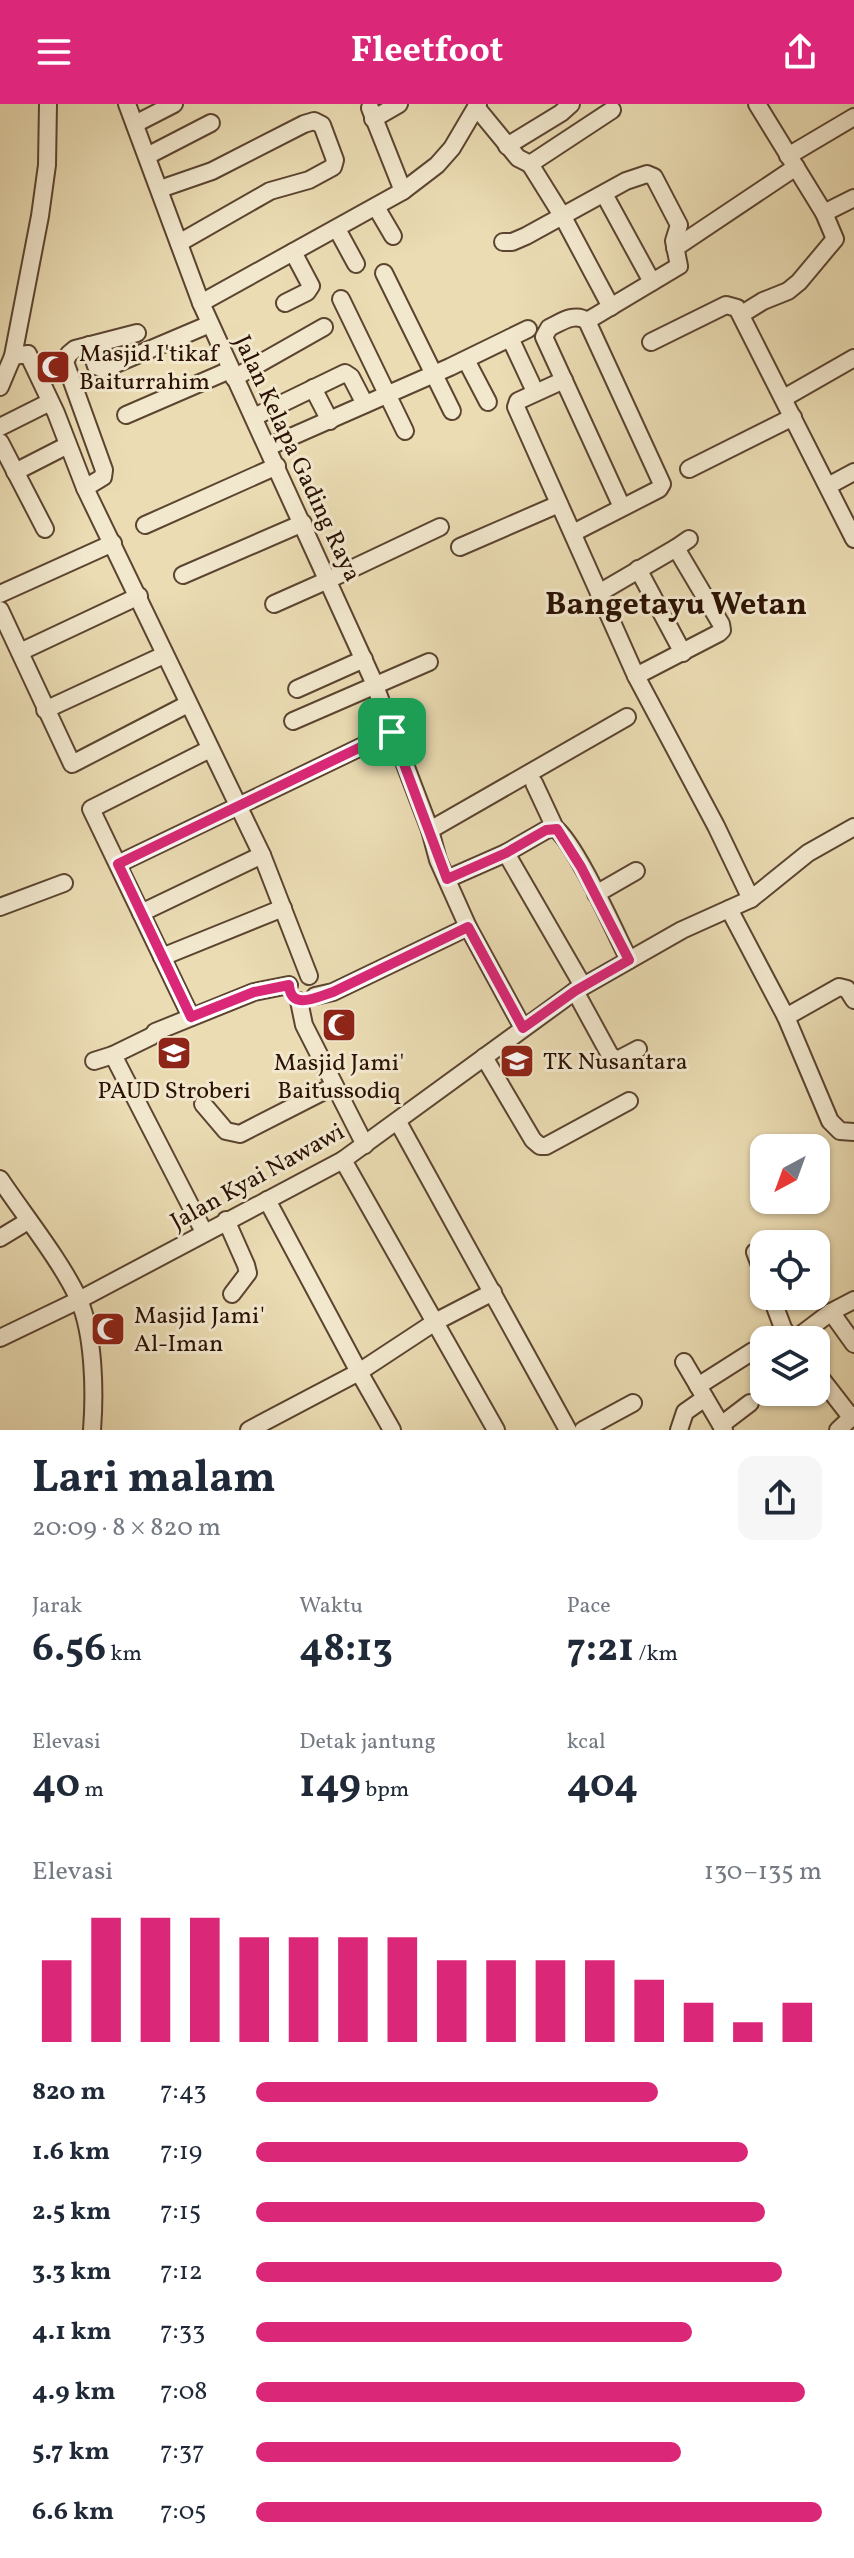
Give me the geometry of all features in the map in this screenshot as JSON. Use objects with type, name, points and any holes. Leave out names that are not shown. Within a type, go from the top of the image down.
[{"type":"street","points":[[0,387],[13,356],[40,216],[47,165],[48,104]]},
{"type":"street","name":"Jalan Kelapa Gading Raya","points":[[127,104],[201,303],[375,684],[430,830],[438,860],[468,927],[523,1028]]},
{"type":"street","points":[[135,124],[174,104]]},
{"type":"street","points":[[399,104],[371,114],[403,191]]},
{"type":"street","points":[[507,146],[571,104]]},
{"type":"street","points":[[742,314],[788,291],[799,282],[832,246],[835,235],[757,104]]},
{"type":"street","points":[[201,303],[403,191],[437,165],[452,148],[477,106],[507,146],[518,158],[530,164],[563,217],[611,307]]},
{"type":"street","points":[[530,164],[612,110]]},
{"type":"street","points":[[675,248],[854,117]]},
{"type":"street","points":[[160,189],[212,171],[304,124],[319,122],[325,131],[335,160],[333,167],[309,180],[270,191],[179,243]]},
{"type":"street","points":[[147,156],[211,123]]},
{"type":"street","points":[[503,242],[526,236],[637,177],[647,174],[654,177],[677,220],[679,230],[674,238],[679,266],[587,321]]},
{"type":"street","points":[[604,194],[652,282]]},
{"type":"street","points":[[824,213],[854,198]]},
{"type":"street","points":[[376,207],[393,236]]},
{"type":"street","points":[[337,229],[356,264]]},
{"type":"street","points":[[285,303],[307,292],[311,286],[293,252]]},
{"type":"street","points":[[384,273],[452,411]]},
{"type":"street","points":[[341,299],[405,431]]},
{"type":"street","points":[[651,342],[726,305],[734,306],[742,314],[854,539]]},
{"type":"street","points":[[573,533],[659,489],[662,481],[587,321],[574,317],[549,328],[544,337],[622,507]]},
{"type":"street","points":[[89,345],[96,366],[104,369],[210,324]]},
{"type":"street","points":[[126,415],[232,374],[324,327]]},
{"type":"street","points":[[268,447],[466,360],[528,329]]},
{"type":"street","points":[[85,488],[103,477],[104,470],[65,362],[75,349],[137,333]]},
{"type":"street","points":[[510,338],[532,385]]},
{"type":"street","points":[[13,356],[28,354],[56,413],[85,488],[262,855],[309,976],[316,983],[307,998],[304,1025],[365,1145]]},
{"type":"street","points":[[784,398],[854,358]]},
{"type":"street","points":[[466,360],[488,402]]},
{"type":"street","points":[[254,417],[343,373],[348,374],[365,404]]},
{"type":"street","points":[[564,380],[516,404],[636,676],[751,899]]},
{"type":"street","points":[[313,388],[330,421]]},
{"type":"street","points":[[0,427],[44,405]]},
{"type":"street","points":[[689,469],[793,417]]},
{"type":"street","points":[[0,442],[45,529]]},
{"type":"street","points":[[15,472],[62,448]]},
{"type":"street","points":[[145,525],[277,466]]},
{"type":"street","points":[[828,486],[854,472]]},
{"type":"street","points":[[460,547],[559,504]]},
{"type":"street","points":[[183,575],[303,523]]},
{"type":"street","points":[[274,604],[440,527]]},
{"type":"street","points":[[0,594],[113,543]]},
{"type":"street","points":[[599,593],[683,543],[722,627],[719,633],[636,676]]},
{"type":"street","points":[[638,569],[683,653]]},
{"type":"street","points":[[20,652],[139,596]]},
{"type":"street","points":[[0,610],[67,766],[188,704]]},
{"type":"street","points":[[45,710],[164,655]]},
{"type":"street","points":[[297,689],[364,659]]},
{"type":"street","points":[[293,721],[429,662]]},
{"type":"street","points":[[430,830],[627,717]]},
{"type":"street","points":[[118,864],[392,732]]},
{"type":"street","points":[[191,1017],[91,809],[210,749]]},
{"type":"street","points":[[534,783],[555,828],[596,894],[629,960]]},
{"type":"street","name":"Jalan Kyai Nawawi","points":[[0,1338],[79,1300],[343,1160],[579,989],[682,930],[751,899],[819,845],[854,827]]},
{"type":"street","points":[[447,879],[555,828]]},
{"type":"street","points":[[506,853],[579,989],[610,1055],[617,1060],[622,1059],[638,1049]]},
{"type":"street","points":[[141,913],[262,855]]},
{"type":"street","points":[[596,894],[636,871]]},
{"type":"street","points":[[0,907],[64,883]]},
{"type":"street","points":[[162,957],[283,908]]},
{"type":"street","points":[[729,909],[786,1017],[830,1121],[840,1131],[854,1132]]},
{"type":"street","points":[[289,985],[291,995],[307,998],[333,992],[468,927]]},
{"type":"street","points":[[94,1061],[254,992],[289,985],[295,976],[309,976]]},
{"type":"street","points":[[786,1017],[834,989],[843,986],[852,992]]},
{"type":"street","points":[[113,1055],[204,1232]]},
{"type":"street","points":[[484,1057],[533,1140],[540,1146],[546,1146],[629,1101]]},
{"type":"street","points":[[203,1104],[226,1131],[240,1134],[334,1086]]},
{"type":"street","points":[[398,1122],[568,1430]]},
{"type":"street","points":[[343,1160],[496,1430]]},
{"type":"street","points":[[0,1179],[79,1300],[90,1355],[94,1409],[92,1430]]},
{"type":"street","points":[[267,1200],[392,1430]]},
{"type":"street","points":[[226,1220],[248,1273],[232,1294]]},
{"type":"street","points":[[0,1238],[28,1221]]},
{"type":"street","points":[[249,1430],[359,1372],[435,1322],[493,1292]]},
{"type":"street","points":[[812,1326],[854,1300]]},
{"type":"street","points":[[831,1312],[854,1344]]},
{"type":"street","points":[[679,1430],[687,1410],[701,1392],[750,1353]]},
{"type":"street","points":[[684,1362],[722,1428],[750,1403]]},
{"type":"street","points":[[830,1389],[852,1416],[838,1430]]},
{"type":"street","points":[[588,1429],[633,1403]]},
{"type":"place","name":"Masjid I'tikaf Baiturrahim","points":[[53,367]]},
{"type":"place","name":"Masjid Jami' Baitussodiq","points":[[339,1025]]},
{"type":"place","name":"PAUD Stroberi","points":[[174,1053]]},
{"type":"place","name":"TK Nusantara","points":[[517,1061]]},
{"type":"place","name":"Masjid Jami' Al-Iman","points":[[108,1329]]},
{"type":"district","name":"Bangetayu Wetan","points":[[676,603]]},
{"type":"route","points":[[392,732],[447,879],[555,828],[581,867],[629,960],[575,991],[523,1028],[468,927],[308,1001],[294,999],[289,985],[272,987],[191,1017],[118,864],[392,732]]}]
